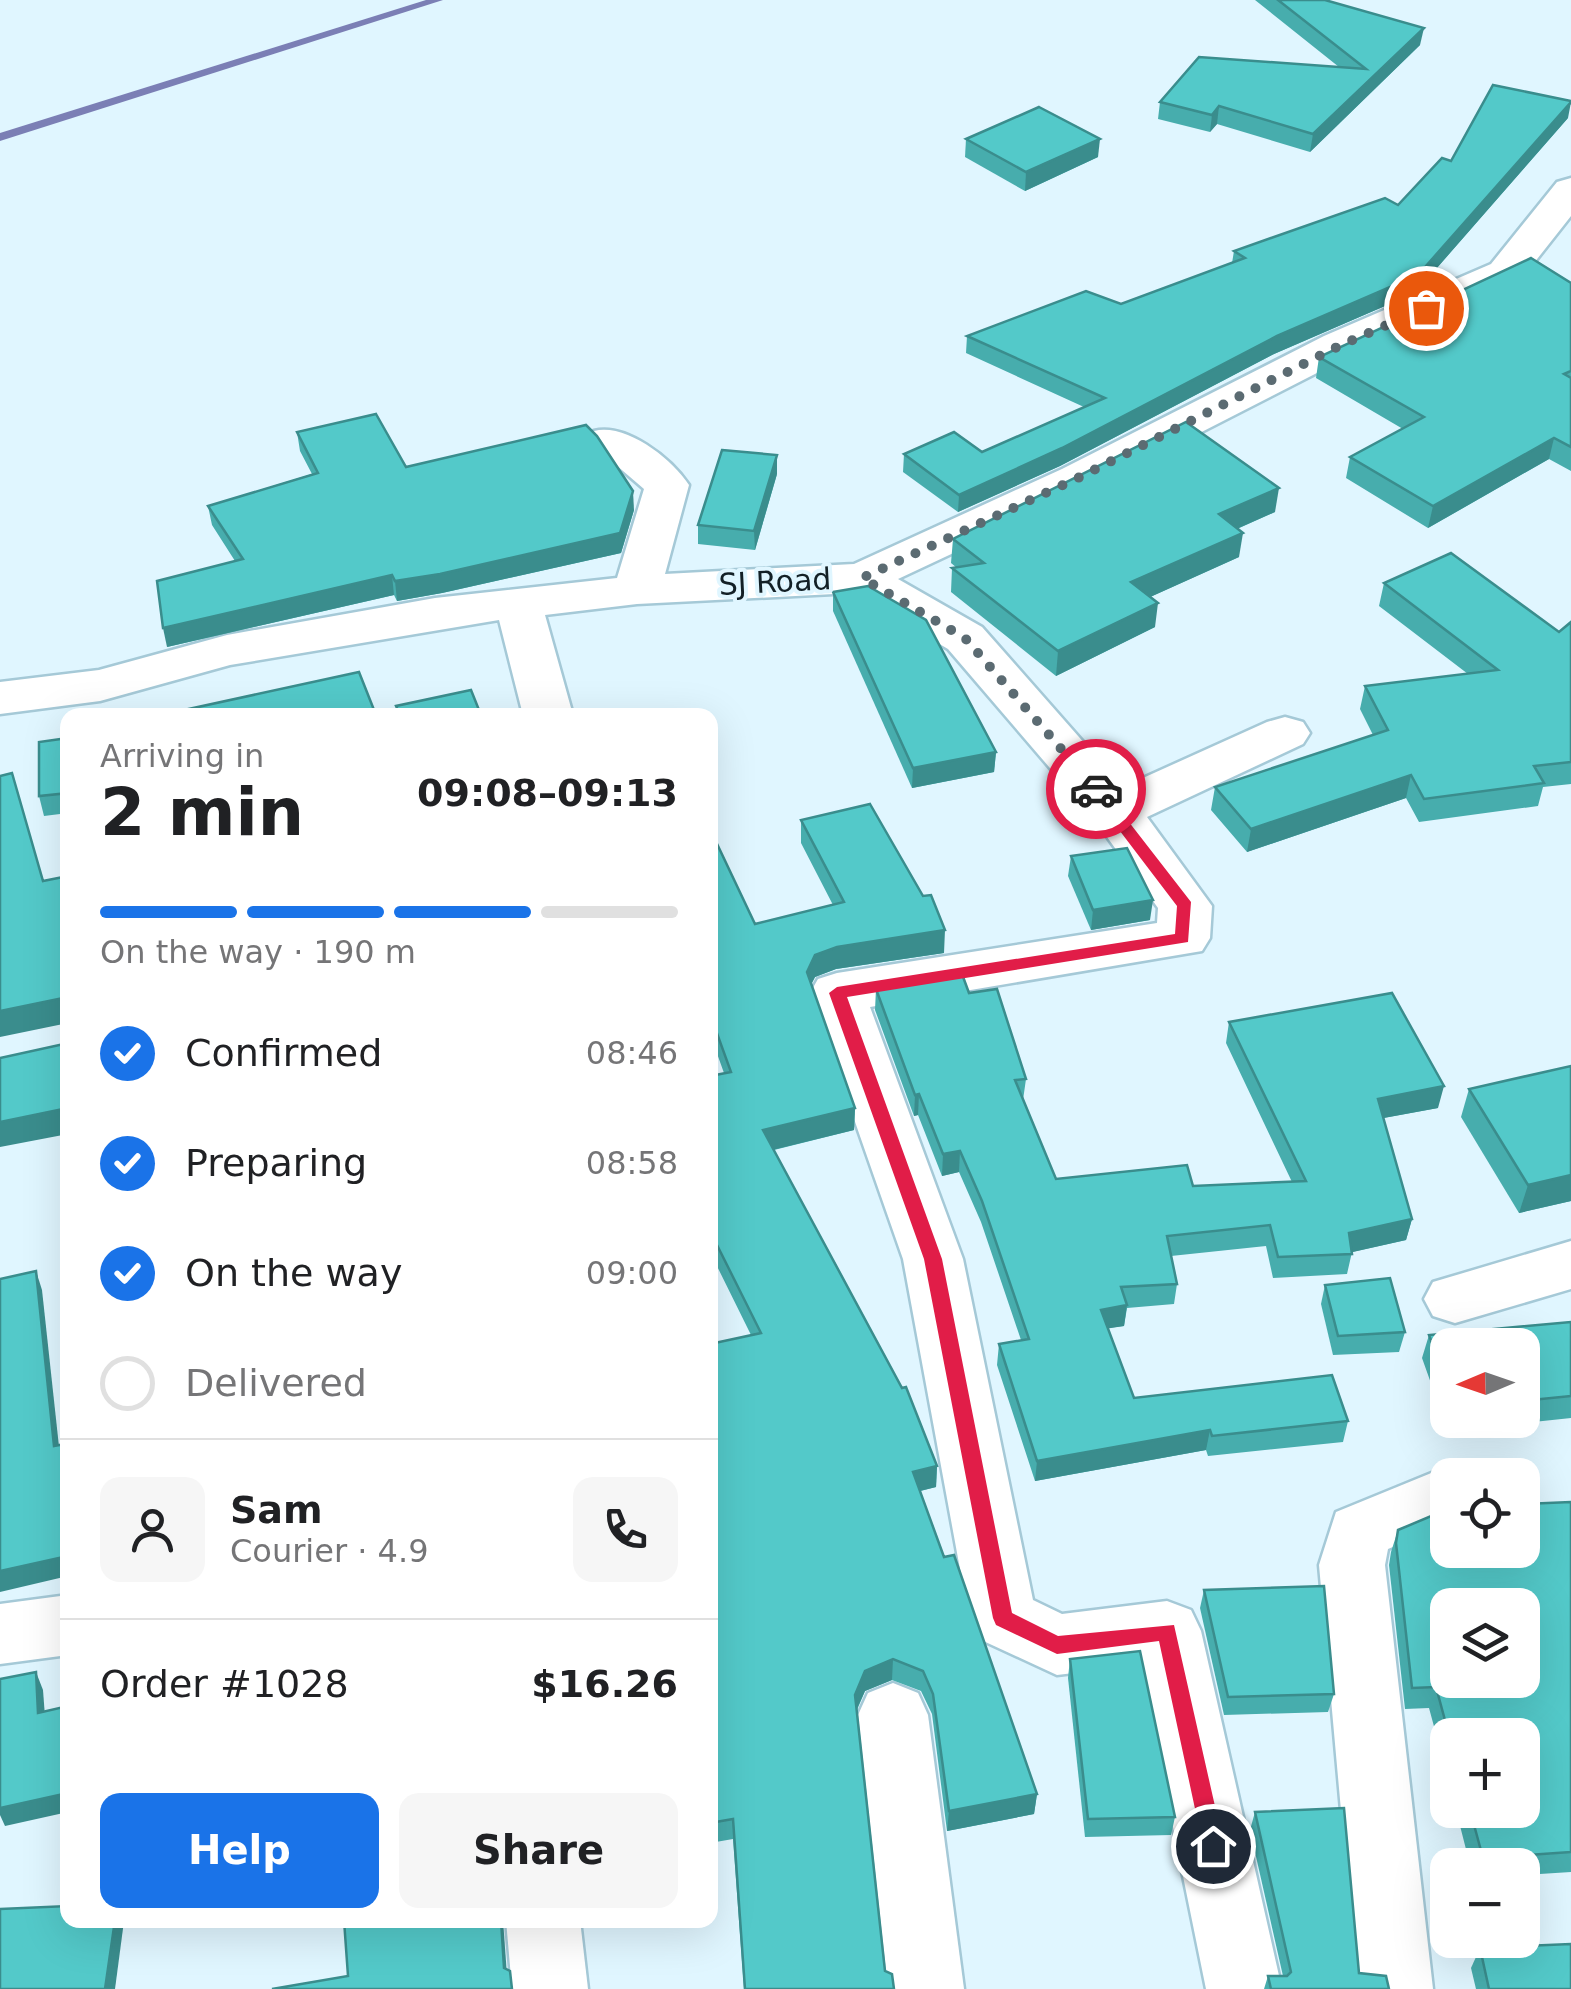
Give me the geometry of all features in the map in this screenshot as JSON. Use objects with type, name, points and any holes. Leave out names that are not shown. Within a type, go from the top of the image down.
[{"type":"street","name":"SJ Road","points":[[0,698],[100,686],[227,650],[518,602],[636,590],[862,578],[1078,478],[1339,346],[1505,273],[1571,190]]},
{"type":"street","points":[[609,440],[667,485],[636,590]]},
{"type":"street","points":[[862,578],[965,638],[1115,811],[1185,906],[1182,938],[837,993],[933,1259],[1003,1618],[1057,1645],[1166,1631],[1244,1989]]},
{"type":"street","points":[[518,602],[546,708]]},
{"type":"street","points":[[1115,811],[1285,733]]},
{"type":"street","points":[[1455,1299],[1571,1265]]},
{"type":"street","points":[[1395,1989],[1352,1565],[1359,1532],[1430,1502]]},
{"type":"street","points":[[0,1634],[60,1626]]},
{"type":"street","points":[[893,1714],[926,1989]]},
{"type":"street","points":[[544,1928],[550,1989]]},
{"type":"building","points":[[1278,0],[1325,0],[1424,28],[1313,134],[1219,106],[1212,115],[1160,102],[1199,57],[1366,69]]},
{"type":"building","points":[[1493,85],[1571,102],[1418,275],[1277,336],[1062,448],[959,495],[904,454],[954,432],[982,452],[1105,398],[967,336],[1086,291],[1121,304],[1245,258],[1234,251],[1385,198],[1398,205],[1442,158],[1451,161]]},
{"type":"building","points":[[1039,107],[1100,139],[1026,172],[966,139]]},
{"type":"building","points":[[1531,258],[1571,283],[1571,371],[1564,374],[1571,378],[1571,447],[1554,438],[1433,506],[1350,457],[1424,417],[1319,357]]},
{"type":"building","points":[[376,414],[406,467],[586,425],[633,491],[620,533],[440,574],[395,581],[392,575],[163,628],[157,581],[243,559],[208,506],[318,473],[297,432]]},
{"type":"building","points":[[1186,422],[1279,488],[1219,514],[1243,533],[1131,582],[1158,603],[1058,651],[952,568],[984,563],[953,539]]},
{"type":"building","points":[[722,450],[777,455],[754,531],[698,525]]},
{"type":"building","points":[[1451,553],[1559,632],[1571,622],[1571,762],[1534,766],[1544,783],[1424,799],[1411,775],[1251,829],[1215,787],[1388,730],[1365,686],[1498,670],[1384,583]]},
{"type":"building","points":[[868,586],[926,620],[996,752],[913,768],[833,592]]},
{"type":"building","points":[[359,672],[373,708],[193,708]]},
{"type":"building","points":[[471,690],[478,708],[397,708]]},
{"type":"building","points":[[60,739],[60,794],[39,796],[39,742]]},
{"type":"building","points":[[12,773],[43,881],[60,878],[60,999],[0,1011],[0,776]]},
{"type":"building","points":[[870,804],[923,896],[931,895],[945,930],[837,947],[815,955],[807,972],[855,1108],[763,1130],[902,1388],[906,1387],[937,1466],[913,1472],[944,1557],[954,1555],[1037,1794],[949,1811],[933,1694],[923,1671],[893,1659],[865,1671],[855,1695],[885,1971],[892,1974],[894,1989],[745,1989],[733,1819],[718,1822],[718,1342],[761,1333],[718,1247],[718,1074],[731,1072],[718,1036],[718,846],[755,924],[844,902],[801,820]]},
{"type":"building","points":[[1127,848],[1153,900],[1093,910],[1071,856]]},
{"type":"building","points":[[962,974],[969,993],[997,989],[1026,1079],[1015,1080],[1056,1179],[1187,1165],[1193,1186],[1306,1181],[1229,1022],[1392,993],[1444,1086],[1378,1099],[1412,1219],[1349,1233],[1352,1254],[1278,1257],[1270,1225],[1167,1236],[1177,1284],[1121,1287],[1127,1305],[1101,1310],[1134,1398],[1332,1375],[1348,1421],[1212,1436],[1210,1430],[1037,1461],[999,1344],[1029,1339],[982,1201],[960,1151],[943,1154],[919,1094],[915,1095],[876,989]]},
{"type":"building","points":[[60,1045],[60,1110],[0,1122],[0,1058]]},
{"type":"building","points":[[1571,1066],[1571,1175],[1528,1185],[1469,1089]]},
{"type":"building","points":[[36,1271],[54,1446],[60,1445],[60,1558],[0,1571],[0,1279]]},
{"type":"building","points":[[1390,1278],[1405,1332],[1338,1336],[1325,1285]]},
{"type":"building","points":[[1571,1322],[1571,1396],[1540,1399],[1540,1328],[1505,1328]]},
{"type":"building","points":[[1571,1502],[1571,1852],[1540,1854],[1540,1848],[1480,1848],[1475,1828],[1540,1828],[1540,1718],[1444,1718],[1439,1698],[1540,1698],[1540,1588],[1430,1588],[1430,1687],[1412,1688],[1396,1543],[1398,1530],[1430,1517],[1430,1568],[1540,1568],[1540,1503]]},
{"type":"building","points":[[1324,1586],[1334,1694],[1228,1697],[1204,1590]]},
{"type":"building","points":[[1140,1651],[1175,1817],[1088,1819],[1070,1659]]},
{"type":"building","points":[[36,1672],[38,1713],[60,1708],[60,1795],[0,1808],[0,1679]]},
{"type":"building","points":[[1344,1808],[1359,1973],[1386,1976],[1389,1989],[1271,1989],[1268,1976],[1287,1976],[1291,1972],[1255,1812]]},
{"type":"building","points":[[60,1906],[60,1928],[114,1928],[105,1989],[0,1989],[0,1909]]},
{"type":"building","points":[[345,1928],[502,1928],[504,1968],[510,1971],[512,1989],[272,1989],[348,1976]]},
{"type":"building","points":[[1571,1944],[1571,1989],[1489,1989],[1482,1958],[1540,1958],[1540,1945]]},
{"type":"waterway","points":[[0,137],[437,0]]},
{"type":"way so far","points":[[1096,789],[965,638],[862,578],[1078,478],[1339,346],[1426,308]]},
{"type":"route","points":[[1096,789],[1185,906],[1182,938],[837,993],[933,1259],[1003,1618],[1057,1645],[1166,1631],[1213,1846]]}]
